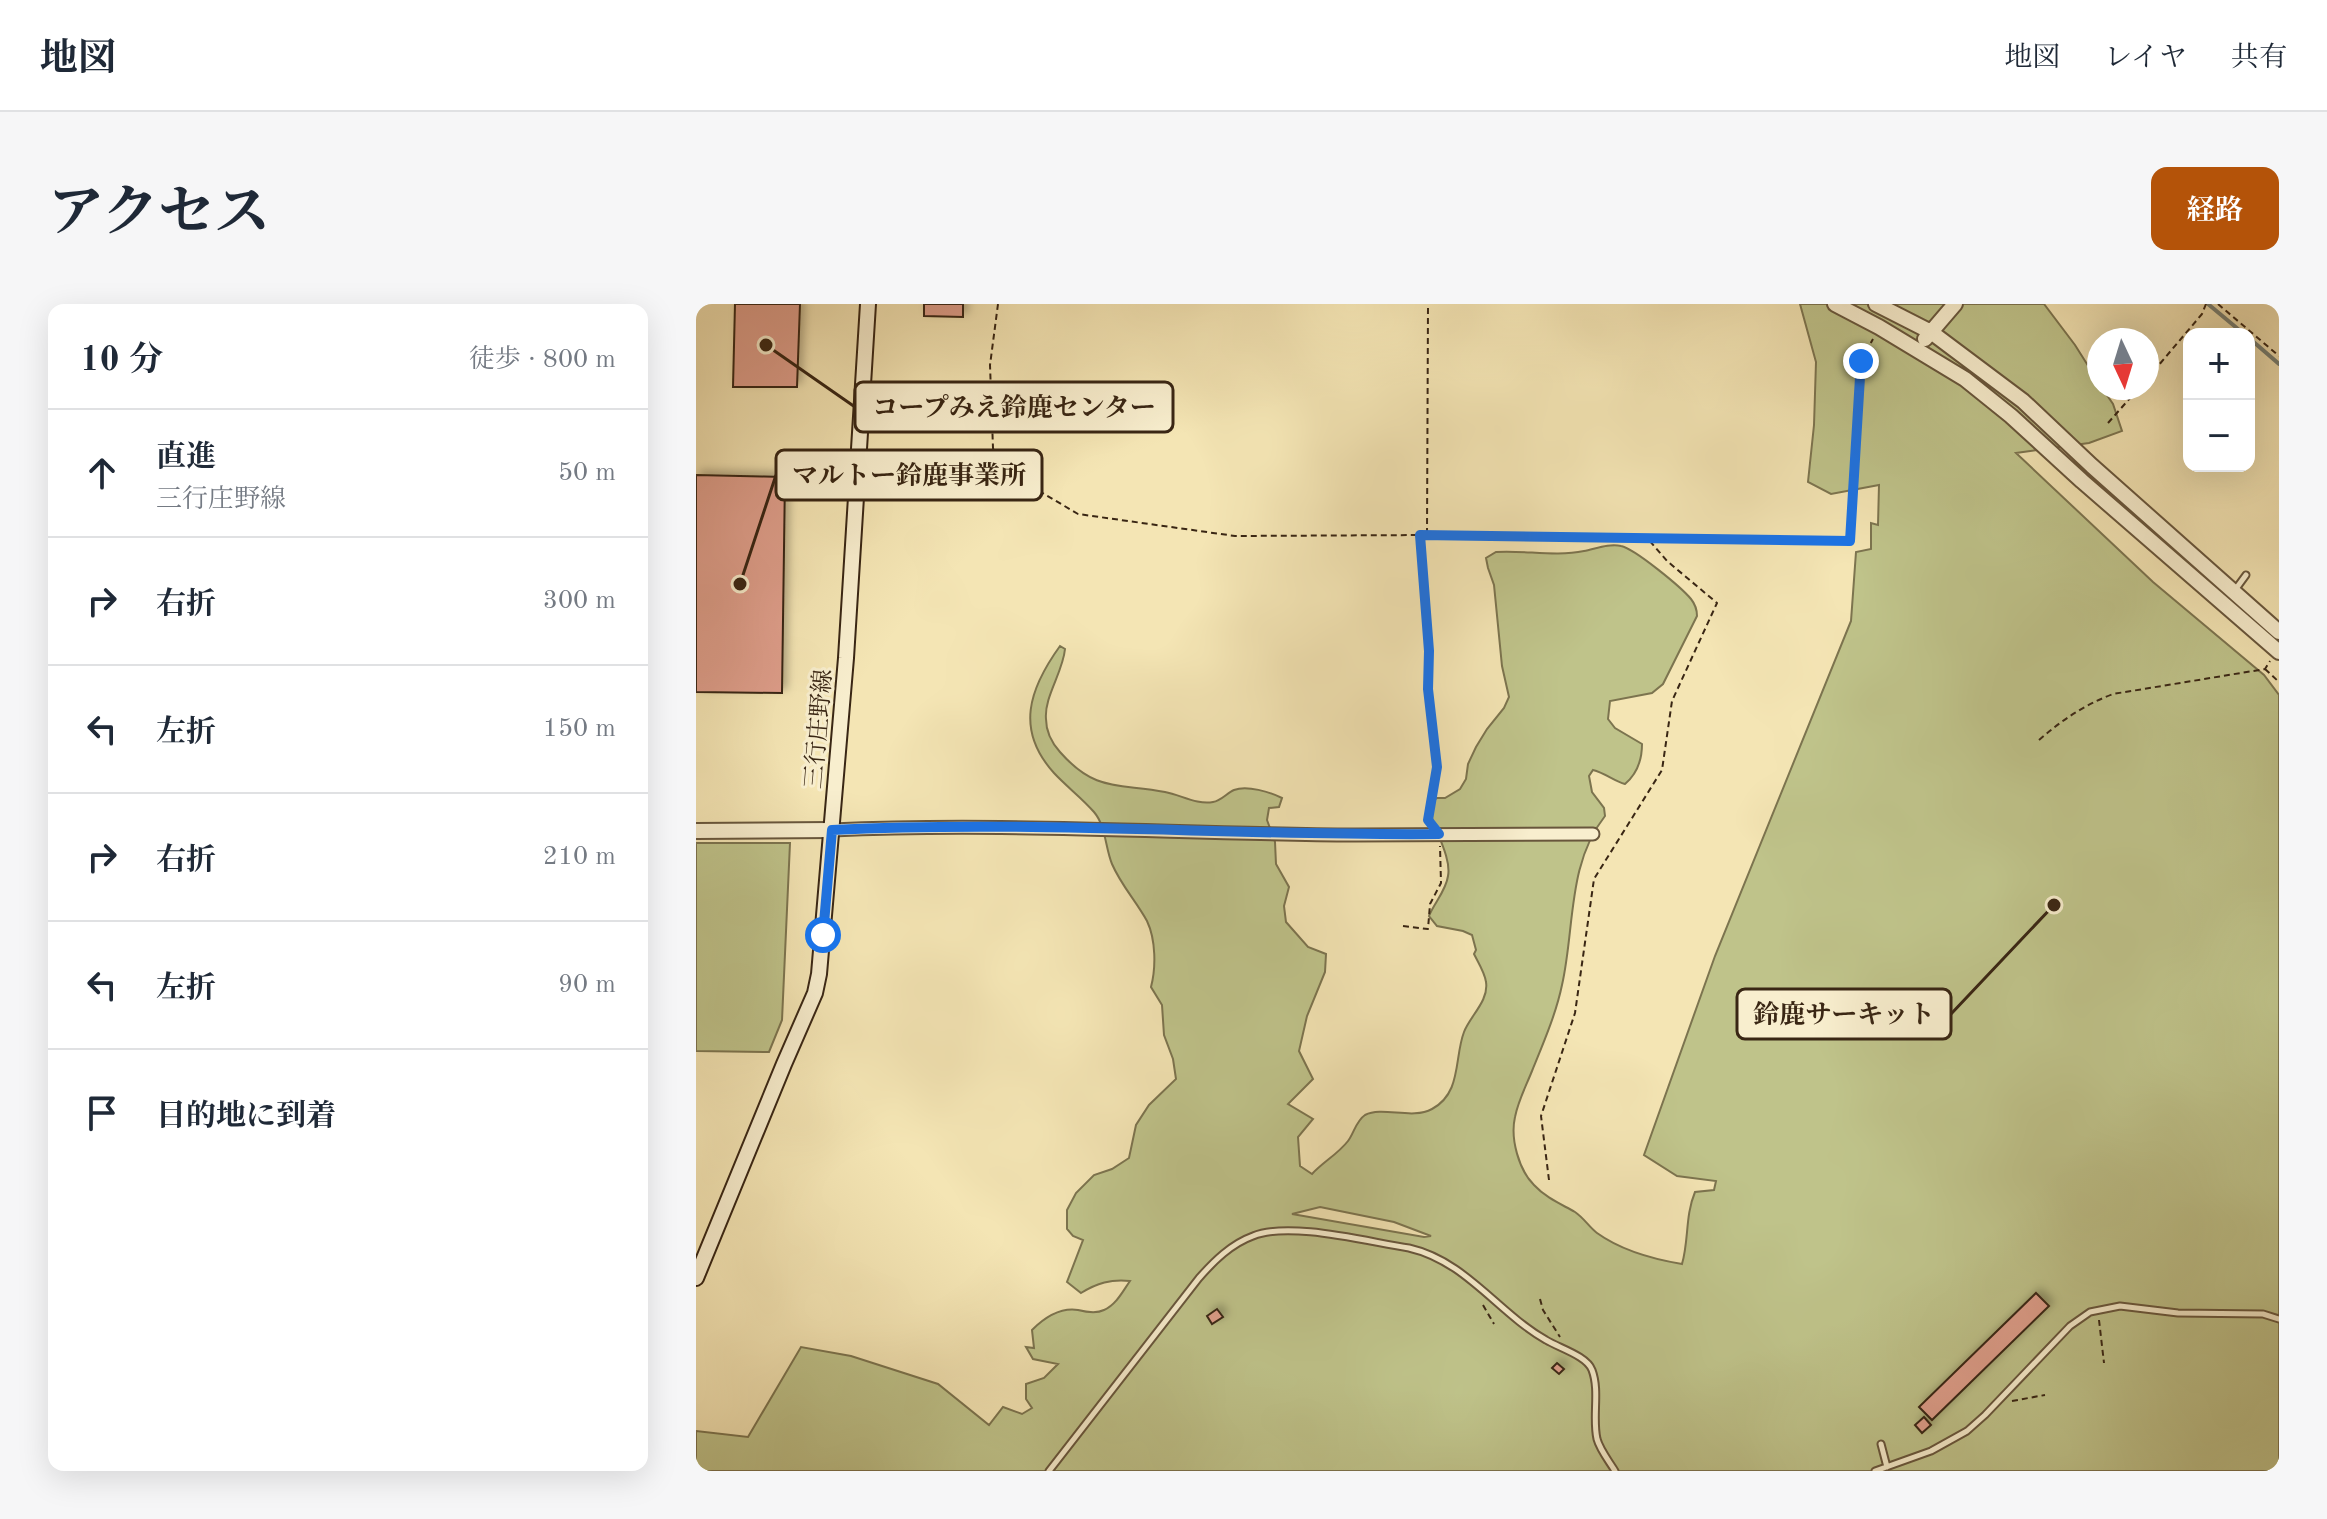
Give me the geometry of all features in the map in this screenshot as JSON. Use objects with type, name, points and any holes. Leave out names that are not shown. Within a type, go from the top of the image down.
[{"type":"street","name":"三行庄野線","points":[[696,1278],[815,993],[821,961],[858,491],[868,304]]},
{"type":"street","points":[[1835,304],[1965,379],[2279,652]]},
{"type":"street","points":[[1876,304],[1931,332],[2023,401],[2279,632]]},
{"type":"street","points":[[1917,349],[1955,304]]},
{"type":"street","points":[[696,831],[1003,826],[1340,834],[1593,834]]},
{"type":"lane","points":[[2234,591],[2246,575]]},
{"type":"lane","points":[[1049,1471],[1213,1263],[1227,1250],[1250,1237],[1292,1229],[1409,1248],[1443,1259],[1533,1333],[1588,1363],[1594,1378],[1597,1437],[1615,1471]]},
{"type":"lane","points":[[1875,1471],[1931,1451],[1967,1431],[2070,1326],[2090,1312],[2120,1306],[2178,1313],[2263,1314],[2279,1319]]},
{"type":"lane","points":[[1881,1444],[1887,1467]]},
{"type":"path","points":[[998,304],[990,365],[996,461],[1078,514],[1235,536],[1427,535],[1850,541],[1861,361],[1879,327]]},
{"type":"path","points":[[1427,535],[1428,304]]},
{"type":"path","points":[[2218,304],[2279,356]]},
{"type":"path","points":[[2159,365],[2202,314],[2205,305]]},
{"type":"path","points":[[2108,423],[2128,400]]},
{"type":"path","points":[[1403,926],[1428,929],[1430,904],[1441,883],[1442,861],[1439,834],[1428,820],[1437,767],[1428,689],[1429,651],[1420,535]]},
{"type":"path","points":[[1549,1180],[1541,1116],[1575,1013],[1594,879],[1662,770],[1672,701],[1717,603],[1667,561],[1648,538]]},
{"type":"path","points":[[2039,740],[2089,703],[2113,694],[2265,669],[2279,682]]},
{"type":"path","points":[[1540,1299],[1556,1331]]},
{"type":"path","points":[[2098,1314],[2104,1363]]},
{"type":"path","points":[[2005,1403],[2045,1395]]},
{"type":"green space","points":[[1800,304],[2044,304],[2087,364],[2087,400],[2110,400],[2122,431],[2089,443],[2016,453],[2153,582],[2264,675],[2279,695],[2279,1471],[696,1471],[696,1431],[748,1437],[801,1347],[851,1356],[938,1384],[989,1425],[1003,1407],[1022,1414],[1032,1408],[1026,1399],[1026,1384],[1044,1378],[1058,1364],[1033,1359],[1026,1347],[1034,1348],[1032,1330],[1058,1312],[1094,1312],[1108,1308],[1130,1281],[1104,1282],[1081,1293],[1067,1282],[1083,1240],[1067,1229],[1067,1210],[1076,1193],[1094,1175],[1112,1169],[1129,1158],[1136,1125],[1149,1105],[1176,1079],[1164,1035],[1162,1005],[1151,987],[1154,954],[1147,921],[1112,864],[1098,818],[1054,773],[1034,741],[1031,710],[1034,694],[1060,646],[1065,649],[1048,702],[1047,728],[1057,749],[1085,774],[1109,784],[1165,792],[1207,803],[1245,788],[1282,798],[1279,807],[1269,808],[1267,820],[1275,842],[1276,864],[1289,887],[1284,906],[1286,922],[1308,947],[1326,954],[1325,972],[1307,1016],[1299,1051],[1313,1079],[1288,1104],[1313,1119],[1298,1137],[1300,1166],[1312,1174],[1344,1146],[1365,1115],[1424,1112],[1442,1102],[1453,1084],[1464,1032],[1485,996],[1486,982],[1474,954],[1476,950],[1472,935],[1437,926],[1429,916],[1445,887],[1448,868],[1428,804],[1460,789],[1476,747],[1509,697],[1502,666],[1494,585],[1486,558],[1496,552],[1562,553],[1621,546],[1668,578],[1691,599],[1696,609],[1697,616],[1663,684],[1652,693],[1610,701],[1608,719],[1615,728],[1642,744],[1640,761],[1625,784],[1593,770],[1589,776],[1592,792],[1604,808],[1605,816],[1584,855],[1574,897],[1559,996],[1520,1099],[1514,1126],[1520,1163],[1529,1179],[1544,1194],[1575,1212],[1597,1233],[1617,1245],[1649,1257],[1682,1264],[1695,1192],[1714,1190],[1716,1181],[1677,1176],[1644,1155],[1715,956],[1851,621],[1856,552],[1871,549],[1871,523],[1878,525],[1879,485],[1831,494],[1808,482],[1816,362]],"holes":[[[1320,1207],[1394,1222],[1431,1236],[1424,1237],[1292,1214]]]},
{"type":"green space","points":[[696,843],[790,843],[782,1020],[769,1052],[696,1051]]},
{"type":"building","points":[[735,304],[800,304],[797,387],[733,387]]},
{"type":"building","points":[[924,304],[963,304],[963,317],[924,316]]},
{"type":"building","points":[[696,475],[785,477],[782,693],[696,692]]},
{"type":"building","points":[[2036,1293],[2049,1306],[1932,1420],[1919,1407]]},
{"type":"building","points":[[1217,1309],[1223,1317],[1212,1324],[1207,1316]]},
{"type":"building","points":[[1557,1363],[1564,1369],[1559,1374],[1552,1368]]},
{"type":"building","points":[[1924,1417],[1931,1425],[1922,1433],[1915,1425]]},
{"type":"waterway","points":[[2208,304],[2237,328]]},
{"type":"waterway","points":[[2255,343],[2279,364]]},
{"type":"place","name":"コープみえ鈴鹿センター","points":[[766,345]]},
{"type":"place","name":"マルトー鈴鹿事業所","points":[[740,584]]},
{"type":"place","name":"鈴鹿サーキット","points":[[2054,905]]},
{"type":"route","points":[[823,935],[832,830],[1003,826],[1356,835],[1439,834],[1428,820],[1437,767],[1428,689],[1429,651],[1420,535],[1850,541],[1861,361]]}]
